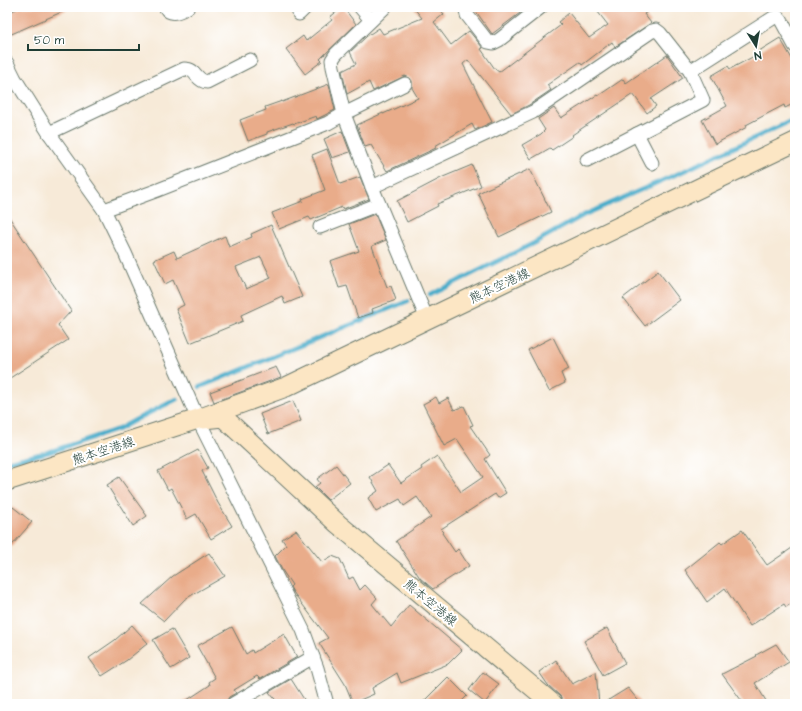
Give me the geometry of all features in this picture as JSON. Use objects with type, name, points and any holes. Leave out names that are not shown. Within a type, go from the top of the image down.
[{"type":"main road","name":"熊本空港線","points":[[7,481],[198,419],[286,386],[795,142]]},
{"type":"main road","name":"熊本空港線","points":[[198,419],[223,418],[338,524],[553,704]]},
{"type":"street","points":[[165,7],[172,13],[179,12],[188,7]]},
{"type":"street","points":[[360,7],[371,20]]},
{"type":"street","points":[[385,7],[336,54],[332,60],[344,114],[372,187],[427,319]]},
{"type":"street","points":[[468,7],[466,10],[467,15],[488,42],[493,43],[541,7]]},
{"type":"street","points":[[690,71],[773,18],[778,17],[781,20],[795,46]]},
{"type":"street","points":[[372,187],[533,112],[652,31],[656,30],[690,71],[703,100],[587,160]]},
{"type":"street","points":[[49,133],[184,69],[193,71],[198,79],[202,82],[207,82],[250,60]]},
{"type":"street","points":[[7,63],[15,79],[49,133],[104,210],[129,260],[198,419],[303,630],[327,704]]},
{"type":"street","points":[[104,210],[328,123],[405,84]]},
{"type":"street","points":[[637,134],[652,163]]},
{"type":"street","points":[[320,227],[379,204]]},
{"type":"street","points":[[233,704],[313,657]]},
{"type":"building","points":[[21,7],[73,7],[7,36],[7,13]]},
{"type":"building","points":[[343,7],[356,24],[320,59],[322,61],[305,74],[286,49],[303,36],[306,41],[332,20],[330,17]]},
{"type":"building","points":[[413,7],[438,7],[444,14],[434,22],[451,45],[469,31],[483,48],[481,49],[495,69],[499,72],[561,25],[558,22],[569,13],[589,38],[608,25],[594,7],[654,7],[644,14],[651,23],[615,47],[612,42],[582,65],[580,62],[547,85],[551,90],[529,105],[511,114],[468,60],[463,64],[492,122],[475,130],[472,124],[435,146],[436,148],[387,171],[371,145],[365,147],[357,125],[418,98],[412,88],[412,81],[410,78],[405,76],[373,91],[369,82],[347,94],[342,71],[356,64],[350,52],[367,36],[379,28],[383,34],[422,18]]},
{"type":"building","points":[[476,7],[528,7],[492,34],[475,10]]},
{"type":"building","points":[[780,38],[795,64],[795,103],[785,108],[784,105],[746,125],[747,127],[715,144],[702,120],[727,106],[711,76],[728,66],[730,69],[760,53],[759,51]]},
{"type":"building","points":[[667,55],[683,78],[651,99],[656,106],[647,113],[633,94],[552,150],[550,148],[531,159],[522,145],[545,130],[538,119],[554,108],[561,118],[623,79],[626,83]]},
{"type":"building","points":[[329,84],[335,110],[317,119],[316,116],[294,124],[293,123],[267,132],[267,134],[248,141],[240,120],[266,110],[265,107]]},
{"type":"building","points":[[342,131],[350,152],[332,158],[324,139]]},
{"type":"building","points":[[327,149],[340,184],[360,177],[369,199],[343,209],[342,207],[311,220],[309,217],[279,229],[272,213],[303,201],[302,199],[325,190],[312,155]]},
{"type":"building","points":[[472,165],[481,186],[437,204],[438,206],[407,222],[397,201],[443,177]]},
{"type":"building","points":[[530,169],[551,212],[499,237],[478,193]]},
{"type":"building","points":[[7,214],[71,311],[58,325],[68,340],[7,380]]},
{"type":"building","points":[[375,214],[386,240],[372,246],[387,287],[391,286],[396,300],[372,309],[373,313],[358,318],[347,286],[339,288],[330,261],[359,251],[349,224]]},
{"type":"building","points":[[271,225],[302,297],[285,304],[282,296],[241,315],[243,321],[190,343],[176,309],[184,305],[173,280],[165,284],[154,260],[174,251],[177,258],[225,236],[229,247],[252,237],[251,234]],"holes":[[[261,257],[271,278],[246,289],[236,267]]]},
{"type":"building","points":[[658,271],[680,300],[645,326],[623,298]]},
{"type":"building","points":[[553,337],[569,369],[561,373],[565,383],[549,391],[528,350]]},
{"type":"building","points":[[276,367],[281,377],[214,402],[210,392]]},
{"type":"building","points":[[436,397],[439,403],[448,398],[454,410],[464,406],[473,425],[470,426],[490,455],[485,459],[506,493],[498,498],[495,494],[441,529],[444,532],[442,533],[455,552],[458,549],[469,566],[433,589],[420,578],[396,541],[431,517],[417,497],[404,506],[400,499],[376,512],[368,498],[378,491],[370,477],[388,465],[401,483],[422,469],[421,467],[437,456],[461,492],[483,477],[457,439],[444,446],[423,404]]},
{"type":"building","points":[[293,401],[301,421],[268,434],[260,414]]},
{"type":"building","points":[[198,450],[208,468],[202,471],[218,503],[232,526],[211,539],[196,514],[187,519],[171,488],[168,490],[158,471]]},
{"type":"building","points":[[336,465],[350,483],[328,500],[315,487],[320,483],[317,479]]},
{"type":"building","points":[[119,477],[147,516],[133,526],[107,485]]},
{"type":"building","points":[[13,507],[32,522],[7,551],[7,514]]},
{"type":"building","points":[[296,530],[322,562],[332,556],[340,559],[349,579],[353,577],[360,590],[365,585],[377,598],[372,604],[391,627],[409,605],[462,650],[448,664],[401,683],[397,673],[372,688],[374,694],[353,703],[345,684],[319,643],[328,638],[293,592],[290,587],[292,585],[275,556],[286,545],[282,539]]},
{"type":"building","points":[[742,530],[767,565],[795,546],[795,601],[786,607],[784,604],[750,626],[725,588],[707,602],[685,570],[720,542],[722,544]]},
{"type":"building","points":[[209,553],[225,576],[185,599],[164,621],[142,604],[173,576]]},
{"type":"building","points":[[132,625],[148,643],[127,660],[102,676],[89,658],[115,640]]},
{"type":"building","points":[[232,627],[246,654],[252,650],[253,653],[284,634],[297,657],[260,679],[257,676],[234,690],[236,693],[229,697],[225,704],[181,704],[210,685],[209,682],[215,678],[197,646]]},
{"type":"building","points":[[607,628],[625,663],[603,675],[584,641]]},
{"type":"building","points":[[172,629],[189,658],[171,669],[153,640]]},
{"type":"building","points":[[776,644],[789,662],[755,683],[768,704],[744,704],[722,674],[757,656],[756,655]]},
{"type":"building","points":[[556,660],[572,684],[596,672],[599,704],[564,704],[560,696],[548,685],[539,672]]},
{"type":"building","points":[[483,672],[499,684],[485,703],[469,690]]},
{"type":"building","points":[[448,677],[467,696],[459,704],[421,704]]},
{"type":"building","points":[[291,679],[307,704],[279,704],[269,692]]},
{"type":"building","points":[[628,688],[641,704],[602,704]]},
{"type":"waterway","points":[[430,295],[534,243],[584,215],[686,170],[795,119]]},
{"type":"waterway","points":[[200,387],[408,301]]},
{"type":"waterway","points":[[7,462],[49,452],[119,429],[177,399]]}]
